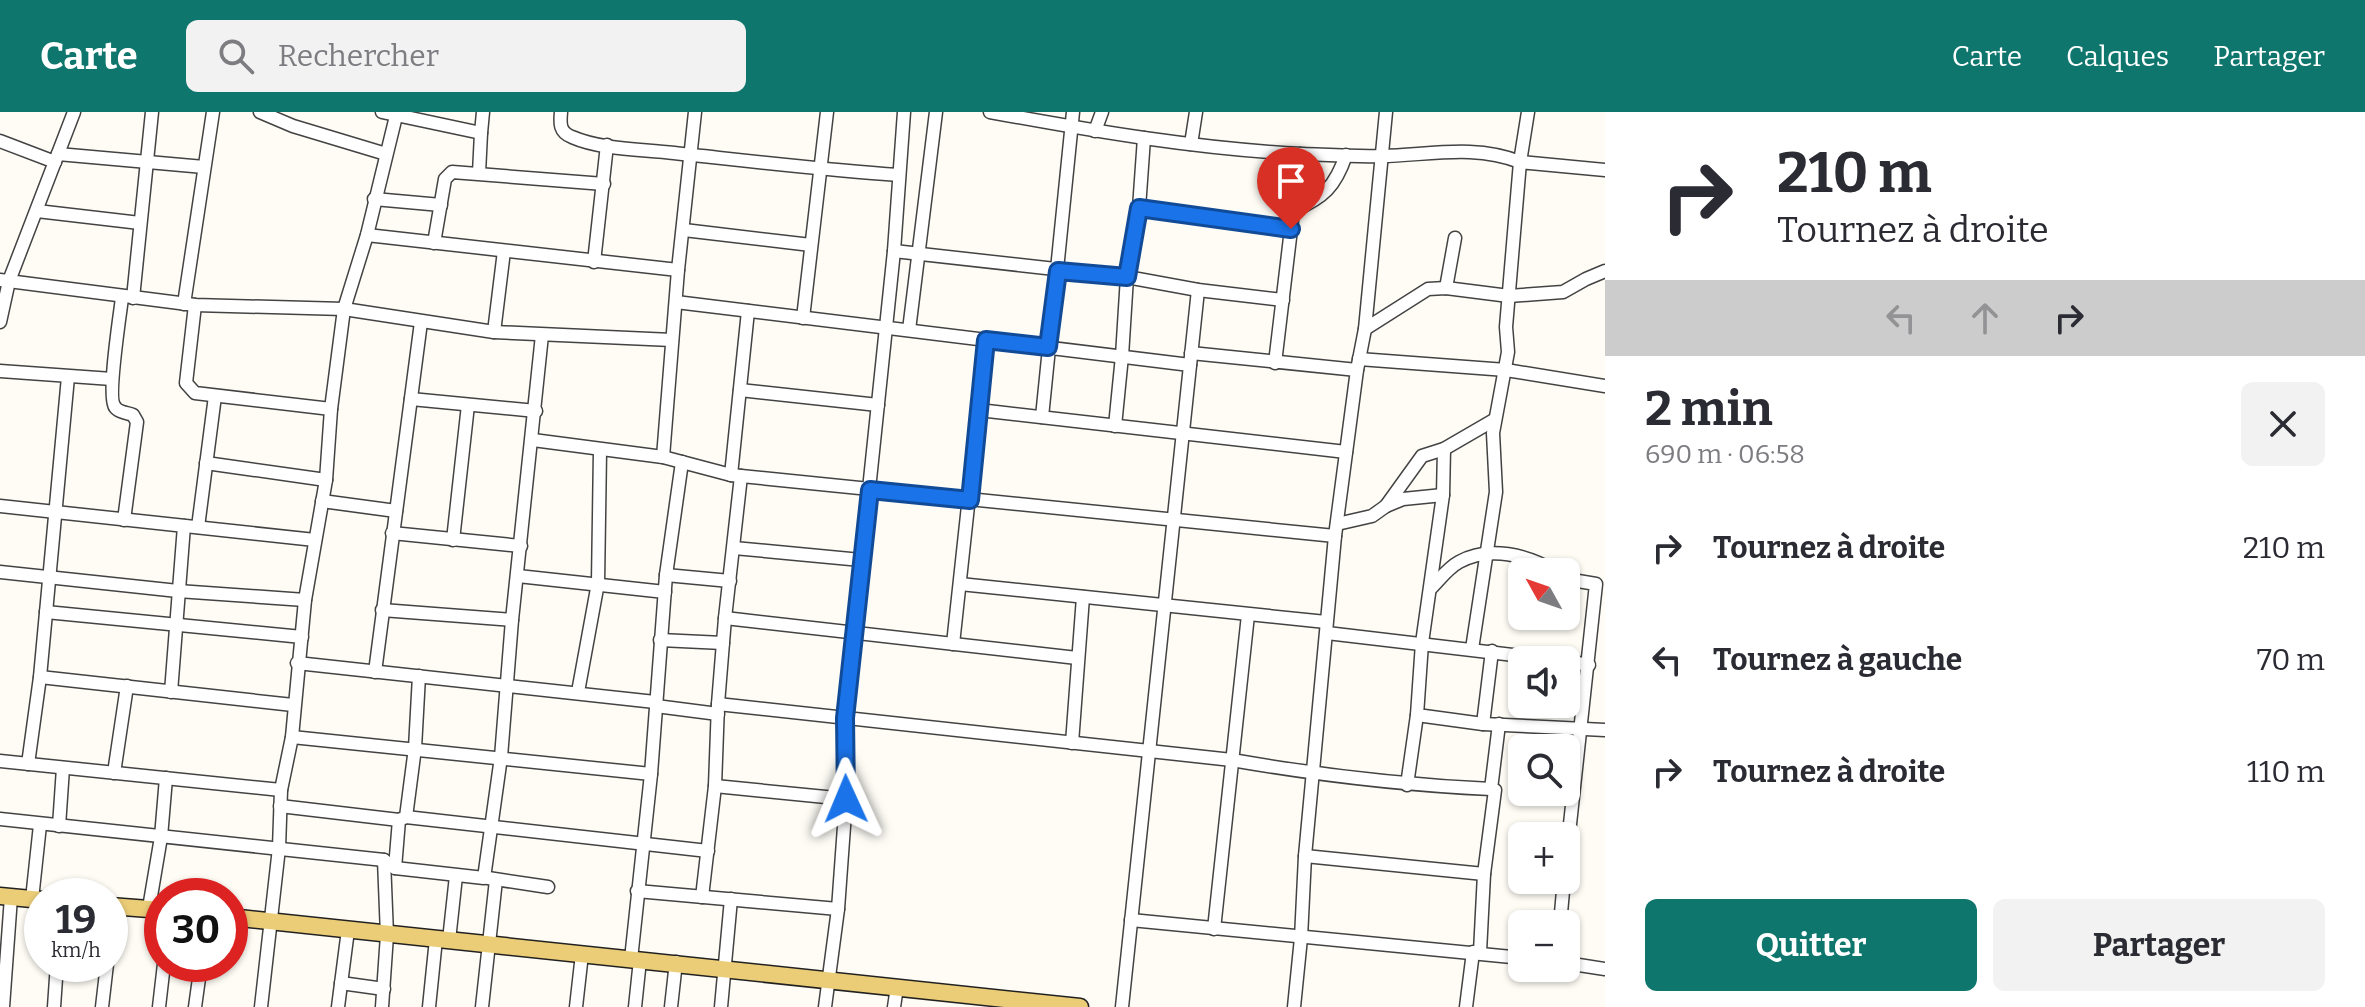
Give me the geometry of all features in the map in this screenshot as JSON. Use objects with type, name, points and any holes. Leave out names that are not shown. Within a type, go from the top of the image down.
[{"type":"main road","points":[[248,919],[897,987],[970,1001],[1080,1007]]},
{"type":"street","points":[[0,322],[5,281],[37,211],[74,112]]},
{"type":"street","points":[[124,520],[137,422],[133,415],[114,407],[112,379],[140,223],[152,112]]},
{"type":"street","points":[[213,112],[204,167],[190,305],[186,383],[195,393],[331,409]]},
{"type":"street","points":[[260,112],[293,126],[386,154]]},
{"type":"street","points":[[293,126],[298,112]]},
{"type":"street","points":[[382,112],[481,133]]},
{"type":"street","points":[[479,173],[483,112]]},
{"type":"street","points":[[561,112],[562,131],[571,137],[607,145],[819,170],[899,175]]},
{"type":"street","points":[[663,457],[695,112]]},
{"type":"street","points":[[803,318],[827,112]]},
{"type":"street","points":[[825,1007],[838,909],[846,799],[845,718],[894,251],[904,112]]},
{"type":"street","points":[[909,330],[936,112]]},
{"type":"street","points":[[990,112],[1191,144],[1300,154],[1381,156],[1489,152],[1520,162],[1605,170]]},
{"type":"street","points":[[1042,417],[1073,112]]},
{"type":"street","points":[[1095,131],[1102,112]]},
{"type":"street","points":[[1191,144],[1196,112]]},
{"type":"street","points":[[1294,1007],[1336,530],[1365,329],[1386,112]]},
{"type":"street","points":[[1472,649],[1496,492],[1494,420],[1499,388],[1506,370],[1520,162],[1528,112]]},
{"type":"street","points":[[261,1007],[279,848],[281,790],[292,737],[305,600],[326,480],[331,409],[344,309],[367,235],[396,114]]},
{"type":"street","points":[[1115,426],[1127,277],[1139,208],[1144,138]]},
{"type":"street","points":[[0,141],[56,158],[204,167]]},
{"type":"street","points":[[594,262],[607,145]]},
{"type":"street","points":[[1275,363],[1300,154]]},
{"type":"street","points":[[1293,211],[1323,195],[1333,185],[1346,155]]},
{"type":"street","points":[[434,243],[448,173],[604,184]]},
{"type":"street","points":[[374,199],[441,205]]},
{"type":"street","points":[[1139,208],[1291,229]]},
{"type":"street","points":[[37,211],[140,223]]},
{"type":"street","points":[[684,230],[811,245]]},
{"type":"street","points":[[367,235],[678,270]]},
{"type":"street","points":[[1446,288],[1455,238]]},
{"type":"street","points":[[494,332],[504,251]]},
{"type":"street","points":[[894,251],[1127,277],[1198,290],[1283,300]]},
{"type":"street","points":[[1365,329],[1428,289],[1446,288],[1509,296],[1563,292],[1605,271]]},
{"type":"street","points":[[5,281],[190,305],[344,309],[494,332],[672,340]]},
{"type":"street","points":[[1122,1007],[1198,290]]},
{"type":"street","points":[[676,302],[1122,356],[1506,370],[1605,386]]},
{"type":"street","points":[[702,897],[715,786],[723,643],[734,548],[740,390],[748,311]]},
{"type":"street","points":[[375,672],[421,322]]},
{"type":"street","points":[[482,1007],[488,944],[491,826],[501,757],[542,335]]},
{"type":"street","points":[[953,644],[986,340]]},
{"type":"street","points":[[0,371],[112,379]]},
{"type":"street","points":[[28,764],[40,677],[68,377]]},
{"type":"street","points":[[740,390],[878,405]]},
{"type":"street","points":[[198,527],[215,396]]},
{"type":"street","points":[[411,399],[536,411]]},
{"type":"street","points":[[453,540],[468,405]]},
{"type":"street","points":[[979,410],[1346,452]]},
{"type":"street","points":[[1386,506],[1422,456],[1444,449],[1494,420]]},
{"type":"street","points":[[533,440],[663,457],[736,476],[1173,522],[1336,530],[1372,516],[1403,499],[1443,495]]},
{"type":"street","points":[[1407,785],[1417,715],[1422,643],[1443,495],[1444,449]]},
{"type":"street","points":[[578,692],[598,583],[600,451]]},
{"type":"street","points":[[635,1007],[637,891],[651,774],[666,575],[682,462]]},
{"type":"street","points":[[206,463],[326,480]]},
{"type":"street","points":[[322,501],[396,511]]},
{"type":"street","points":[[0,506],[315,540]]},
{"type":"street","points":[[171,692],[184,526]]},
{"type":"street","points":[[392,533],[521,546]]},
{"type":"street","points":[[734,548],[861,560]]},
{"type":"street","points":[[1431,588],[1456,563],[1469,557],[1488,553],[1524,558]]},
{"type":"street","points":[[0,572],[178,591],[305,600]]},
{"type":"street","points":[[666,575],[730,581]]},
{"type":"street","points":[[518,576],[665,592]]},
{"type":"street","points":[[1570,822],[1579,729],[1600,584],[1580,581]]},
{"type":"street","points":[[960,584],[1248,615],[1508,653]]},
{"type":"street","points":[[1072,743],[1083,597]]},
{"type":"street","points":[[382,610],[512,620]]},
{"type":"street","points":[[46,612],[302,637]]},
{"type":"street","points":[[1214,929],[1248,615]]},
{"type":"street","points":[[725,618],[1077,658]]},
{"type":"street","points":[[660,640],[723,643]]},
{"type":"street","points":[[1483,724],[1492,651]]},
{"type":"street","points":[[297,663],[578,692],[655,704],[845,718],[1232,760],[1407,785],[1495,790],[1477,952],[1466,1007]]},
{"type":"street","points":[[1580,663],[1589,665]]},
{"type":"street","points":[[382,1007],[390,864],[415,748],[419,676]]},
{"type":"street","points":[[40,677],[293,705]]},
{"type":"street","points":[[114,773],[127,686]]},
{"type":"street","points":[[1417,715],[1483,724],[1605,730]]},
{"type":"street","points":[[1491,789],[1499,724]]},
{"type":"street","points":[[292,737],[651,774]]},
{"type":"street","points":[[0,761],[281,790]]},
{"type":"street","points":[[59,826],[63,768]]},
{"type":"street","points":[[158,878],[166,778]]},
{"type":"street","points":[[715,786],[846,799]]},
{"type":"street","points":[[280,806],[708,851]]},
{"type":"street","points":[[0,819],[279,848],[548,887]]},
{"type":"street","points":[[38,878],[40,825]]},
{"type":"street","points":[[1305,856],[1484,874]]},
{"type":"street","points":[[429,1007],[456,876]]},
{"type":"street","points":[[637,891],[838,909]]},
{"type":"street","points":[[3,1007],[5,896]]},
{"type":"street","points":[[721,1007],[731,899]]},
{"type":"street","points":[[1131,920],[1508,956]]},
{"type":"street","points":[[338,1007],[348,930]]},
{"type":"street","points":[[576,1007],[582,954]]},
{"type":"street","points":[[671,1007],[676,962]]},
{"type":"street","points":[[1580,965],[1605,969]]},
{"type":"street","points":[[54,1007],[56,982]]},
{"type":"street","points":[[102,1007],[105,982]]},
{"type":"street","points":[[159,1007],[162,982]]},
{"type":"street","points":[[195,1007],[198,982]]},
{"type":"street","points":[[341,983],[384,989]]},
{"type":"street","points":[[894,1007],[897,987]]},
{"type":"route","points":[[846,799],[845,718],[870,490],[970,500],[986,340],[1048,347],[1058,271],[1127,277],[1139,208],[1291,229]]}]
